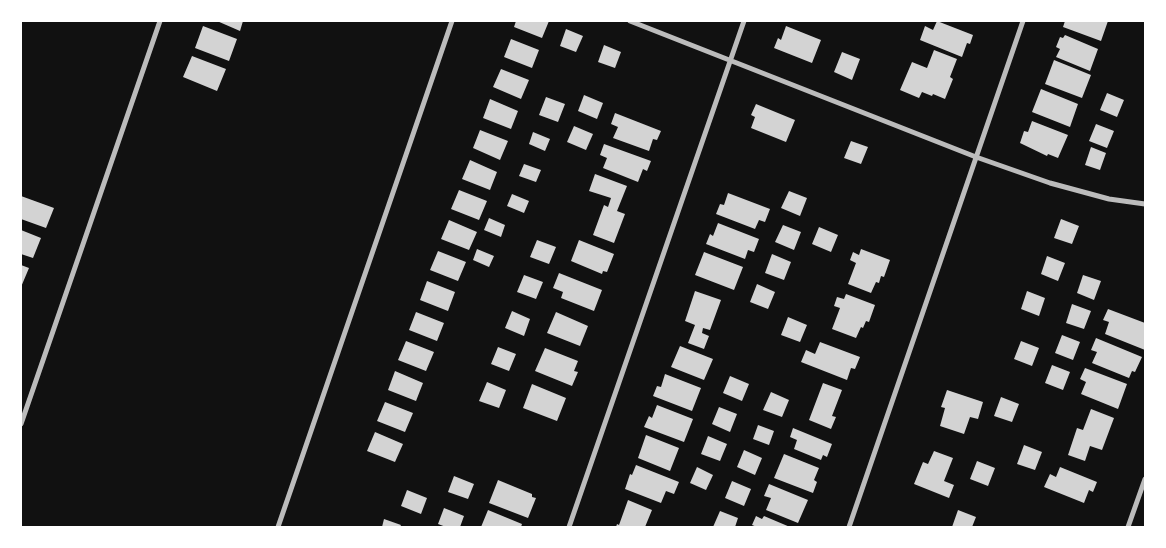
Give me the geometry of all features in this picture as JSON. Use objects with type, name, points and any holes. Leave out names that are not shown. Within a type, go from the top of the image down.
[{"type":"street","points":[[21,424],[160,21]]},
{"type":"street","points":[[278,527],[452,21]]},
{"type":"street","points":[[630,21],[976,157],[1079,192],[1145,204]]},
{"type":"street","points":[[569,527],[744,21]]},
{"type":"street","points":[[849,527],[1023,21]]},
{"type":"street","points":[[1128,527],[1145,480]]},
{"type":"building","points":[[217,21],[243,21],[240,31]]},
{"type":"building","points":[[516,21],[549,21],[542,38],[514,27]]},
{"type":"building","points":[[937,21],[973,35],[970,44],[967,43],[962,57],[920,40],[925,26],[933,30]]},
{"type":"building","points":[[1065,21],[1108,21],[1101,41],[1063,27]]},
{"type":"building","points":[[203,26],[237,39],[229,61],[195,48]]},
{"type":"building","points":[[786,26],[821,40],[812,63],[774,48],[778,38],[781,40]]},
{"type":"building","points":[[566,29],[583,36],[576,52],[560,46]]},
{"type":"building","points":[[1065,35],[1098,49],[1090,71],[1056,57],[1060,49],[1056,47],[1060,37],[1063,38]]},
{"type":"building","points":[[511,39],[539,50],[532,68],[504,57]]},
{"type":"building","points":[[604,45],[621,52],[615,68],[598,62]]},
{"type":"building","points":[[934,50],[957,59],[950,77],[953,79],[945,99],[922,92],[919,98],[900,90],[912,62],[927,68]]},
{"type":"building","points":[[842,52],[860,59],[852,80],[834,72]]},
{"type":"building","points":[[192,56],[226,69],[217,91],[183,77]]},
{"type":"building","points":[[1054,60],[1091,75],[1082,98],[1045,84]]},
{"type":"building","points":[[501,69],[529,80],[521,99],[493,87]]},
{"type":"building","points":[[1041,89],[1078,104],[1070,127],[1032,112]]},
{"type":"building","points":[[1107,93],[1124,100],[1117,117],[1100,110]]},
{"type":"building","points":[[584,95],[603,103],[597,119],[578,111]]},
{"type":"building","points":[[546,97],[565,104],[558,122],[539,115]]},
{"type":"building","points":[[490,99],[518,111],[511,129],[483,118]]},
{"type":"building","points":[[756,104],[795,120],[786,142],[751,128],[755,117],[751,115]]},
{"type":"building","points":[[615,113],[661,131],[657,140],[653,139],[649,151],[613,138],[618,127],[611,124]]},
{"type":"building","points":[[1032,121],[1068,135],[1058,158],[1048,154],[1047,156],[1020,143],[1024,131],[1028,132]]},
{"type":"building","points":[[1096,124],[1114,131],[1107,148],[1089,141]]},
{"type":"building","points":[[574,126],[593,134],[586,150],[567,142]]},
{"type":"building","points":[[480,130],[508,141],[500,160],[473,148]]},
{"type":"building","points":[[533,132],[550,139],[545,151],[529,144]]},
{"type":"building","points":[[851,141],[868,147],[861,164],[844,158]]},
{"type":"building","points":[[604,144],[651,161],[647,171],[643,169],[638,182],[603,168],[607,158],[600,155]]},
{"type":"building","points":[[1091,147],[1106,153],[1100,170],[1085,165]]},
{"type":"building","points":[[470,160],[497,172],[490,190],[462,179]]},
{"type":"building","points":[[524,164],[541,170],[536,182],[519,176]]},
{"type":"building","points":[[595,174],[627,186],[617,211],[625,214],[614,243],[593,235],[604,205],[608,207],[611,198],[589,191]]},
{"type":"building","points":[[459,190],[487,201],[479,220],[451,209]]},
{"type":"building","points":[[789,191],[807,198],[800,216],[781,208]]},
{"type":"building","points":[[728,193],[770,209],[765,222],[759,220],[755,229],[716,214],[720,204],[724,205]]},
{"type":"building","points":[[512,194],[529,201],[524,213],[507,206]]},
{"type":"building","points":[[21,196],[54,208],[46,228],[21,219]]},
{"type":"building","points":[[489,218],[505,225],[501,237],[484,230]]},
{"type":"building","points":[[1061,219],[1079,226],[1072,244],[1054,238]]},
{"type":"building","points":[[449,220],[477,232],[469,250],[441,239]]},
{"type":"building","points":[[718,223],[759,239],[754,252],[748,250],[745,259],[706,244],[710,234],[713,236]]},
{"type":"building","points":[[783,225],[801,232],[794,250],[775,242]]},
{"type":"building","points":[[819,227],[838,235],[831,252],[812,244]]},
{"type":"building","points":[[21,230],[41,238],[33,258],[21,254]]},
{"type":"building","points":[[537,240],[556,247],[549,264],[530,257]]},
{"type":"building","points":[[579,240],[614,254],[607,272],[603,271],[602,274],[571,261]]},
{"type":"building","points":[[477,249],[494,256],[489,267],[473,260]]},
{"type":"building","points":[[861,249],[890,260],[884,277],[881,276],[879,283],[876,282],[871,293],[848,284],[856,263],[850,260],[853,252],[859,255]]},
{"type":"building","points":[[438,251],[466,262],[458,281],[430,270]]},
{"type":"building","points":[[704,252],[743,267],[734,290],[695,275]]},
{"type":"building","points":[[772,254],[791,262],[784,280],[765,273]]},
{"type":"building","points":[[1047,256],[1065,263],[1058,281],[1041,274]]},
{"type":"building","points":[[21,265],[29,268],[21,287]]},
{"type":"building","points":[[559,273],[602,290],[594,311],[561,298],[563,292],[553,288]]},
{"type":"building","points":[[524,275],[543,282],[536,299],[517,292]]},
{"type":"building","points":[[1083,275],[1101,281],[1094,300],[1077,293]]},
{"type":"building","points":[[427,281],[455,292],[448,311],[420,300]]},
{"type":"building","points":[[757,284],[775,292],[768,309],[750,302]]},
{"type":"building","points":[[695,291],[721,300],[710,330],[703,328],[702,333],[709,336],[704,349],[688,343],[695,325],[685,321]]},
{"type":"building","points":[[1027,291],[1045,298],[1039,316],[1021,309]]},
{"type":"building","points":[[846,294],[875,305],[869,322],[866,321],[863,328],[861,327],[856,338],[832,329],[840,308],[834,306],[837,297],[844,299]]},
{"type":"building","points":[[1072,304],[1091,311],[1084,329],[1066,323]]},
{"type":"building","points":[[1108,309],[1145,323],[1145,350],[1105,334],[1109,322],[1103,320]]},
{"type":"building","points":[[512,311],[530,319],[524,336],[505,328]]},
{"type":"building","points":[[416,312],[444,323],[437,341],[409,330]]},
{"type":"building","points":[[556,312],[588,326],[580,346],[547,333]]},
{"type":"building","points":[[788,317],[807,325],[800,342],[781,335]]},
{"type":"building","points":[[1062,335],[1080,342],[1073,360],[1055,353]]},
{"type":"building","points":[[1096,338],[1142,357],[1135,372],[1132,371],[1129,378],[1092,363],[1097,352],[1091,350]]},
{"type":"building","points":[[406,341],[434,352],[426,371],[398,360]]},
{"type":"building","points":[[1021,341],[1039,348],[1032,366],[1014,359]]},
{"type":"building","points":[[820,342],[860,357],[855,369],[851,368],[847,380],[801,362],[806,350],[815,354]]},
{"type":"building","points":[[680,346],[713,359],[704,380],[671,367]]},
{"type":"building","points":[[498,347],[516,354],[509,371],[491,364]]},
{"type":"building","points":[[545,348],[578,361],[574,371],[578,372],[572,386],[535,371]]},
{"type":"building","points":[[1052,365],[1070,372],[1063,390],[1045,383]]},
{"type":"building","points":[[1085,368],[1127,384],[1118,409],[1081,394],[1086,382],[1080,379]]},
{"type":"building","points":[[395,371],[423,383],[416,401],[388,390]]},
{"type":"building","points":[[665,374],[701,388],[692,411],[653,396],[657,386],[661,387]]},
{"type":"building","points":[[730,376],[749,384],[742,401],[723,393]]},
{"type":"building","points":[[487,382],[506,390],[499,408],[479,401]]},
{"type":"building","points":[[823,383],[842,390],[832,416],[836,417],[831,429],[809,420]]},
{"type":"building","points":[[532,384],[566,398],[557,421],[523,408]]},
{"type":"building","points":[[947,390],[983,402],[978,419],[970,417],[964,434],[940,426],[945,408],[941,407]]},
{"type":"building","points":[[771,392],[789,400],[782,417],[763,410]]},
{"type":"building","points":[[1001,397],[1019,404],[1012,422],[994,416]]},
{"type":"building","points":[[385,402],[413,413],[405,432],[377,421]]},
{"type":"building","points":[[657,405],[693,419],[684,442],[644,427],[649,416],[652,418]]},
{"type":"building","points":[[719,407],[737,414],[730,432],[712,424]]},
{"type":"building","points":[[1091,409],[1114,418],[1102,450],[1090,446],[1085,461],[1068,455],[1077,428],[1083,430]]},
{"type":"building","points":[[758,425],[774,431],[769,445],[753,439]]},
{"type":"building","points":[[793,428],[832,444],[827,457],[823,455],[821,460],[794,449],[797,440],[790,437]]},
{"type":"building","points":[[375,432],[403,444],[395,462],[367,451]]},
{"type":"building","points":[[646,435],[679,448],[670,471],[638,458]]},
{"type":"building","points":[[708,436],[727,444],[720,461],[701,454]]},
{"type":"building","points":[[1024,445],[1042,452],[1035,470],[1017,464]]},
{"type":"building","points":[[744,450],[762,458],[755,475],[737,467]]},
{"type":"building","points":[[934,451],[953,458],[944,481],[954,485],[949,498],[914,484],[923,462],[928,464]]},
{"type":"building","points":[[784,454],[819,468],[814,480],[817,482],[813,493],[774,478]]},
{"type":"building","points":[[977,461],[995,468],[988,486],[970,479]]},
{"type":"building","points":[[636,465],[679,482],[674,494],[666,491],[661,503],[625,489],[630,474],[632,475]]},
{"type":"building","points":[[697,467],[713,475],[706,490],[690,483]]},
{"type":"building","points":[[1060,467],[1097,482],[1093,492],[1089,490],[1084,503],[1044,487],[1050,474],[1056,477]]},
{"type":"building","points":[[454,476],[474,484],[468,499],[448,492]]},
{"type":"building","points":[[498,480],[532,494],[532,497],[536,498],[528,518],[489,503]]},
{"type":"building","points":[[732,481],[751,489],[744,506],[725,498]]},
{"type":"building","points":[[769,484],[808,500],[798,523],[766,510],[771,498],[764,496]]},
{"type":"building","points":[[407,490],[427,498],[421,514],[401,506]]},
{"type":"building","points":[[628,500],[652,510],[645,527],[616,527],[617,524],[619,525]]},
{"type":"building","points":[[444,508],[464,516],[460,527],[446,527],[438,524]]},
{"type":"building","points":[[488,510],[522,524],[521,527],[481,527]]},
{"type":"building","points":[[958,510],[976,517],[972,527],[952,527]]},
{"type":"building","points":[[720,511],[738,518],[735,527],[713,527]]},
{"type":"building","points":[[756,516],[762,519],[764,516],[790,527],[757,527],[752,525]]},
{"type":"building","points":[[384,519],[401,525],[400,527],[382,527]]}]
